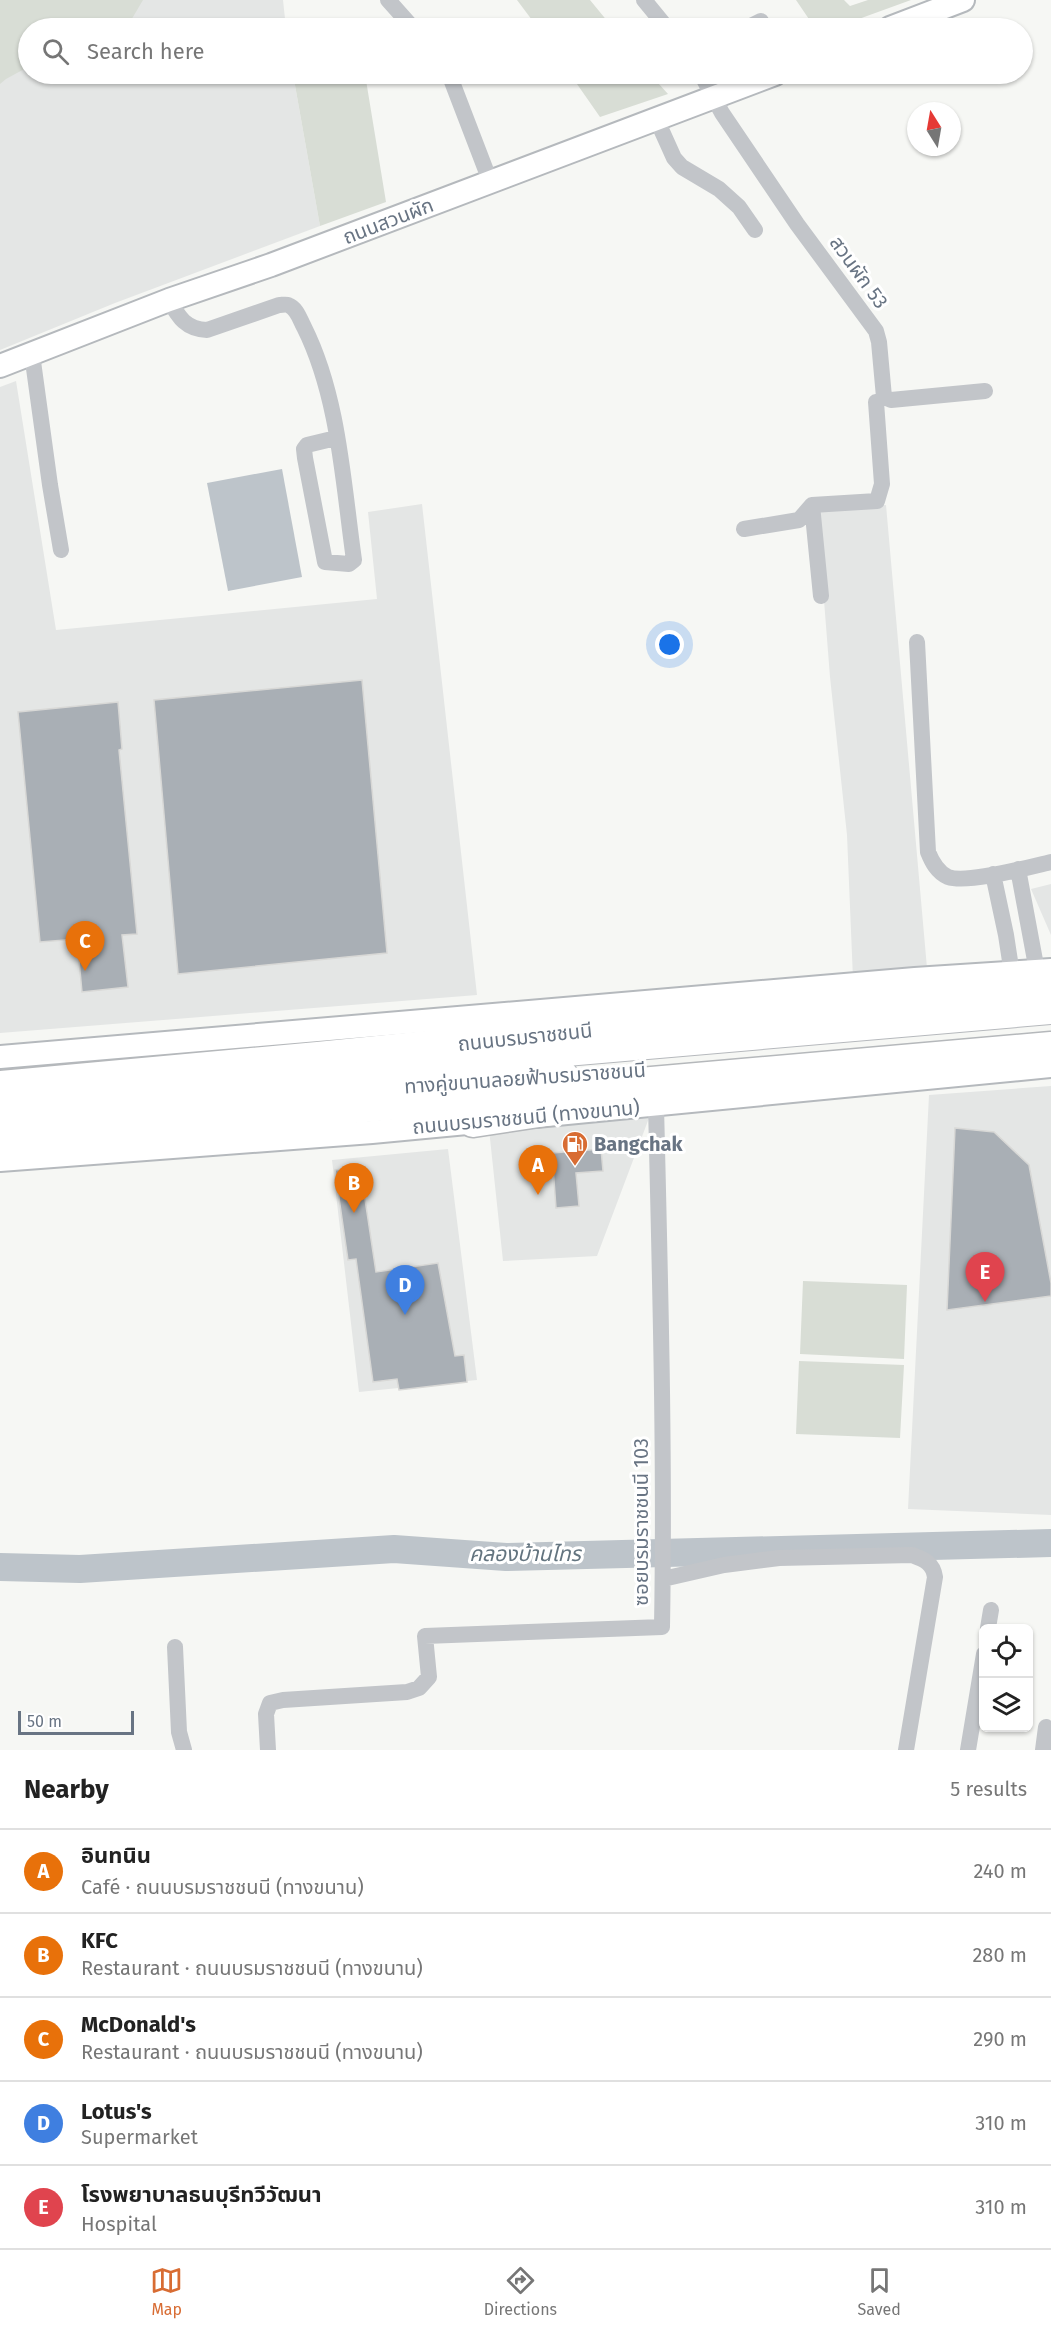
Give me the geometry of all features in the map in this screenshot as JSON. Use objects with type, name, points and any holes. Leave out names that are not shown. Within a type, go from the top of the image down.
[{"type":"highway","points":[[835,1005],[1002,974]]},
{"type":"highway","name":"ถนนบรมราชชนนี","points":[[0,1086],[330,1056],[835,1005],[1046,978]]},
{"type":"highway","points":[[0,1139],[1051,1047]]},
{"type":"highway","points":[[473,1122],[854,1065]]},
{"type":"main road","points":[[916,18],[963,0]]},
{"type":"main road","name":"ถนนสวนผัก","points":[[0,366],[169,300],[271,265],[748,84]]},
{"type":"main road","points":[[0,1057],[915,979],[1002,974],[1046,978]]},
{"type":"main road","name":"ทางคู่ขนานลอยฟ้าบรมราชชนนี","points":[[0,1102],[329,1071],[853,1030],[1051,1011]]},
{"type":"main road","name":"ทางคู่ขนานลอยฟ้าบรมราชชนนี","points":[[0,1124],[331,1093],[853,1053],[1051,1033]]},
{"type":"main road","name":"ถนนบรมราชชนนี (ทางขนาน)","points":[[0,1160],[473,1122],[1051,1066]]},
{"type":"street","points":[[388,0],[404,18]]},
{"type":"street","points":[[644,0],[659,18]]},
{"type":"street","points":[[453,84],[490,181]]},
{"type":"street","points":[[706,84],[713,97]]},
{"type":"street","name":"สวนผัก 53","points":[[713,97],[797,224],[876,331],[884,397],[891,400],[985,391]]},
{"type":"street","points":[[656,118],[674,158],[682,167],[719,189],[739,207],[756,230]]},
{"type":"street","points":[[169,300],[179,319],[196,329],[207,330],[279,305],[287,304],[294,309],[315,350],[330,396],[354,560],[349,564],[325,561],[304,458],[304,449],[307,445],[336,438]]},
{"type":"street","points":[[32,354],[61,550]]},
{"type":"street","points":[[744,529],[799,520],[812,505],[877,501],[882,484],[876,402]]},
{"type":"street","points":[[812,505],[821,596]]},
{"type":"street","points":[[916,642],[928,852],[934,866],[948,877],[964,879],[1051,862]]},
{"type":"street","points":[[1018,869],[1046,978]]},
{"type":"street","points":[[993,874],[1006,935],[1002,974]]},
{"type":"street","name":"ซอยบรมราชชนนี 103","points":[[268,1750],[266,1714],[270,1703],[283,1700],[407,1692],[419,1688],[429,1677],[425,1636],[662,1627],[661,1342],[656,1105]]},
{"type":"street","points":[[663,1575],[779,1558],[912,1555],[928,1561],[934,1570],[935,1577],[906,1750]]},
{"type":"street","points":[[989,1624],[991,1610]]},
{"type":"street","points":[[175,1647],[179,1732],[184,1750]]},
{"type":"street","points":[[968,1750],[980,1678]]},
{"type":"street","points":[[1043,1750],[1046,1727]]},
{"type":"shaded area","points":[[0,0],[283,0],[285,18],[18,18],[18,84],[295,84],[320,226],[115,303],[0,350]]},
{"type":"shaded area","points":[[0,0],[143,0],[132,18],[18,18],[18,72],[0,84]]},
{"type":"shaded area","points":[[517,0],[590,0],[605,18],[530,18]]},
{"type":"shaded area","points":[[796,0],[844,0],[850,6],[868,0],[911,0],[862,18],[808,18]]},
{"type":"shaded area","points":[[295,84],[367,84],[386,202],[320,226]]},
{"type":"shaded area","points":[[577,84],[659,84],[668,94],[600,117]]},
{"type":"shaded area","points":[[16,381],[56,630],[377,599],[368,512],[422,504],[477,995],[0,1033],[0,387]]},
{"type":"shaded area","points":[[282,469],[302,577],[228,591],[207,483]]},
{"type":"shaded area","points":[[886,505],[927,968],[853,979],[847,835],[830,677],[817,511]]},
{"type":"shaded area","points":[[1051,884],[1051,935],[1031,889]]},
{"type":"shaded area","points":[[1051,1086],[1051,1515],[908,1509],[929,1095]]},
{"type":"shaded area","points":[[649,1118],[597,1256],[503,1261],[489,1129]]},
{"type":"shaded area","points":[[448,1149],[477,1380],[359,1392],[332,1160]]},
{"type":"shaded area","points":[[803,1281],[907,1285],[904,1359],[800,1354]]},
{"type":"shaded area","points":[[799,1361],[904,1365],[900,1438],[796,1434]]},
{"type":"building","points":[[362,680],[387,953],[178,974],[154,700]]},
{"type":"building","points":[[118,702],[122,749],[119,750],[137,934],[122,935],[128,987],[82,992],[77,939],[40,942],[18,712]]},
{"type":"building","points":[[955,1128],[994,1132],[1029,1165],[1051,1283],[1051,1296],[947,1310]]},
{"type":"building","points":[[601,1149],[603,1171],[576,1173],[579,1206],[556,1208],[552,1153]]},
{"type":"building","points":[[360,1166],[376,1272],[438,1263],[455,1356],[464,1355],[467,1382],[399,1390],[397,1379],[373,1382],[356,1259],[348,1260],[335,1170]]},
{"type":"waterway","name":"คลองบ้านไทร","points":[[0,1567],[80,1569],[394,1549],[506,1557],[1051,1543]]},
{"type":"place","name":"McDonald's","points":[[85,971]]},
{"type":"place","name":"Bangchak","points":[[575,1167]]},
{"type":"place","name":"อินทนิน","points":[[538,1195]]},
{"type":"place","name":"KFC","points":[[354,1213]]},
{"type":"place","name":"โรงพยาบาลธนบุรีทวีวัฒนา","points":[[985,1302]]},
{"type":"place","name":"Lotus's","points":[[405,1315]]}]
